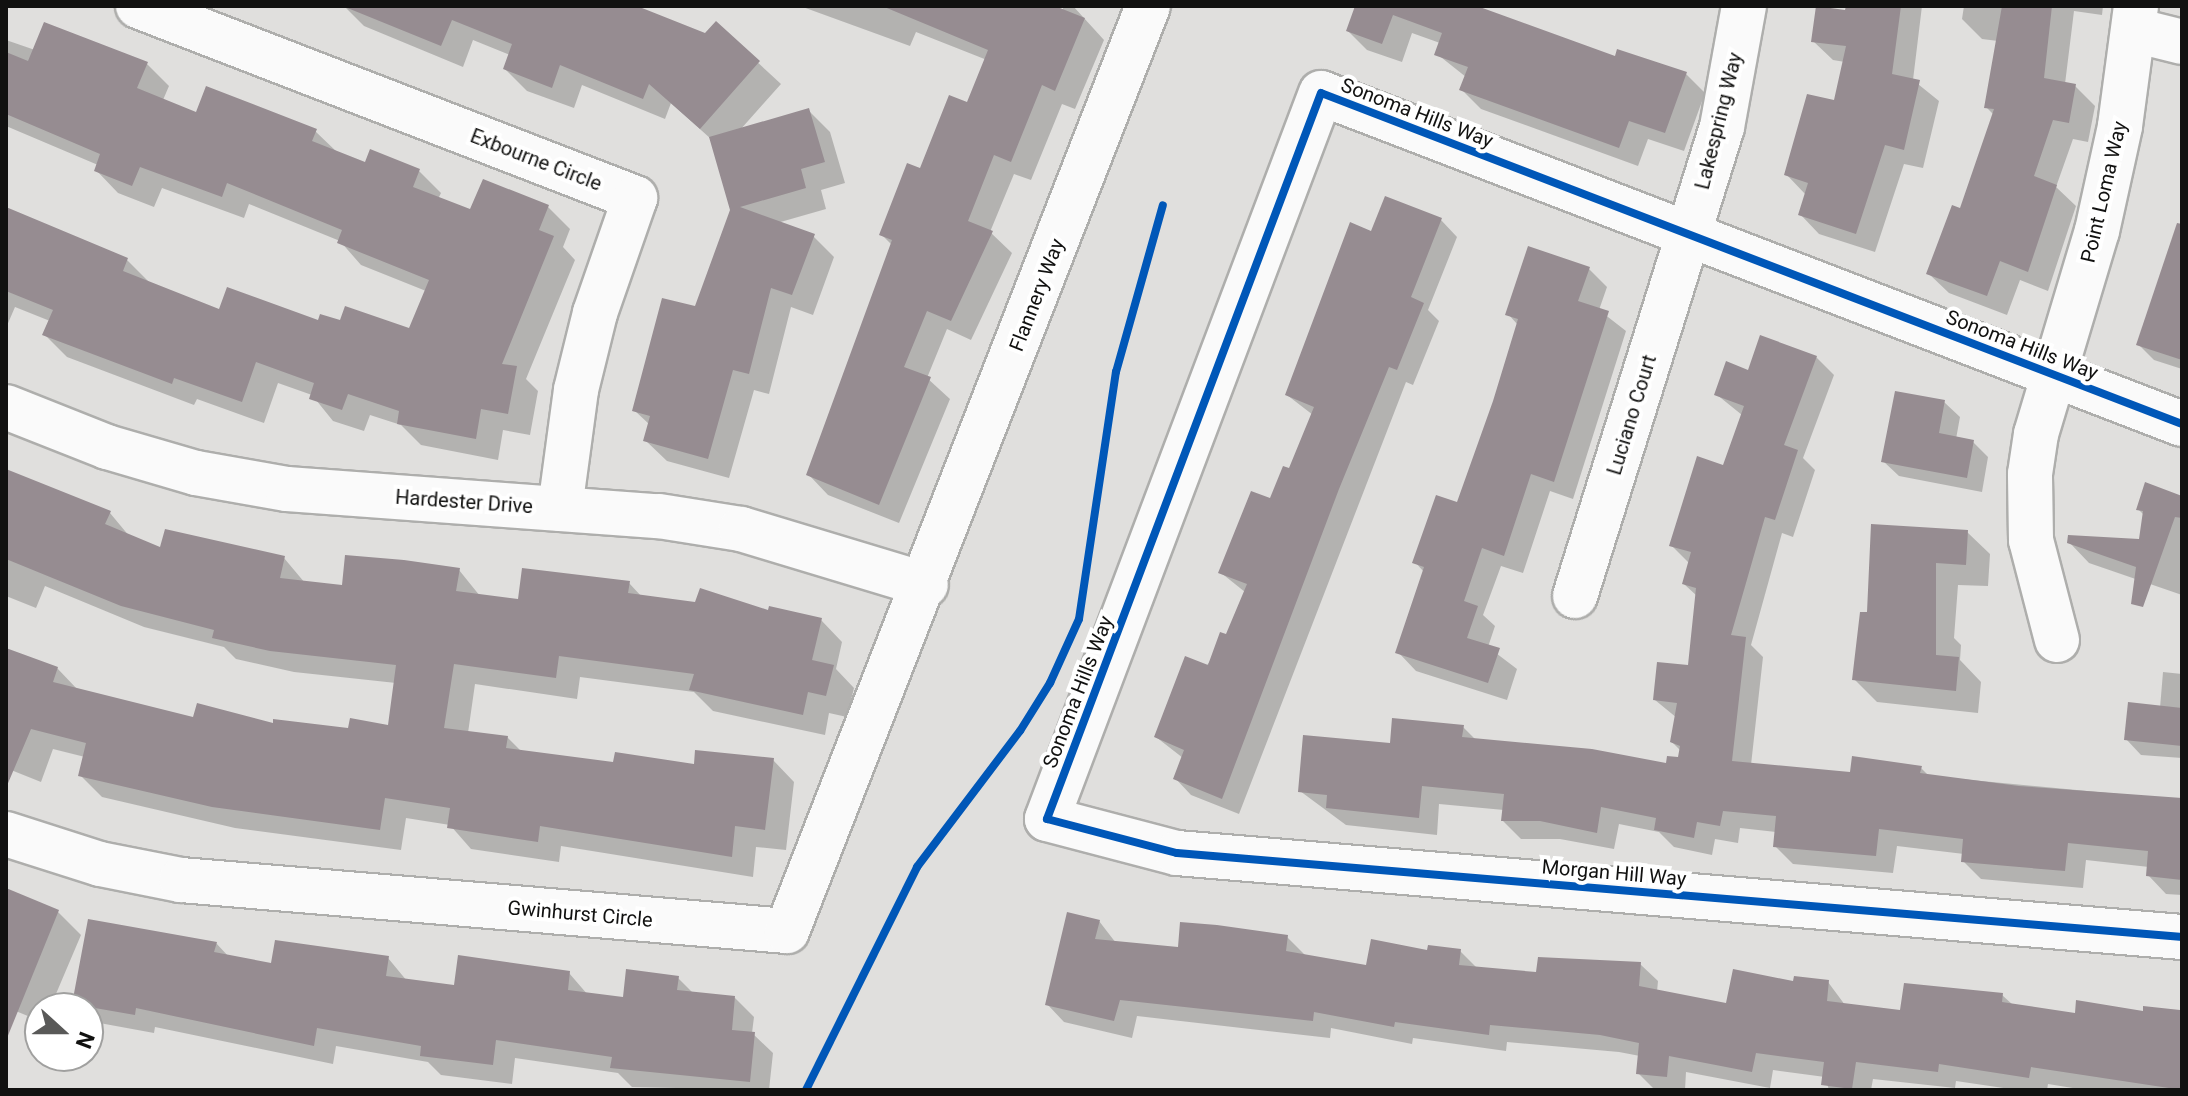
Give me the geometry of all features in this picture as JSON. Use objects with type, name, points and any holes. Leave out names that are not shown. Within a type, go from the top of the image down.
[{"type":"street","name":"Exbourne Circle","points":[[138,6],[635,198],[580,374],[560,509]]},
{"type":"street","name":"Flannery Way","points":[[926,585],[1148,6]]},
{"type":"street","name":"Lakespring Way","points":[[1689,235],[1731,90],[1744,6]]},
{"type":"street","points":[[2135,18],[2182,42]]},
{"type":"street","name":"Point Loma Way","points":[[2057,640],[2038,583],[2029,498],[2036,434],[2097,231],[2135,18]]},
{"type":"street","name":"Sonoma Hills Way","points":[[1047,819],[1321,93],[2182,424]]},
{"type":"street","name":"Luciano Court","points":[[1575,596],[1689,235]]},
{"type":"street","name":"Hardester Drive","points":[[6,407],[107,447],[196,473],[287,489],[659,516],[741,529],[926,585]]},
{"type":"street","name":"Gwinhurst Circle","points":[[6,834],[100,864],[181,880],[787,931],[926,585]]},
{"type":"street","name":"Morgan Hill Way","points":[[1047,819],[1177,853],[2182,937]]},
{"type":"building","points":[[637,6],[705,33],[716,21],[760,61],[700,129],[649,84],[643,99],[560,65],[552,88],[503,69],[512,44],[452,20],[441,46],[345,7]]},
{"type":"building","points":[[882,6],[1055,6],[1085,18],[1055,91],[1042,85],[1011,162],[994,155],[968,221],[993,231],[951,321],[927,311],[904,367],[931,377],[879,505],[806,475],[892,240],[879,235],[907,163],[920,168],[949,95],[967,102],[988,50]]},
{"type":"building","points":[[1355,6],[1477,6],[1615,56],[1617,49],[1687,72],[1665,133],[1629,121],[1619,148],[1459,90],[1468,67],[1434,55],[1442,33],[1393,15],[1382,44],[1346,31]]},
{"type":"building","points":[[1816,6],[1845,10],[1846,6],[1901,6],[1892,74],[1920,80],[1904,150],[1885,145],[1856,234],[1798,215],[1808,183],[1784,175],[1807,94],[1834,100],[1846,46],[1811,42]]},
{"type":"building","points":[[2002,6],[2052,6],[2044,78],[2076,84],[2069,123],[2053,120],[2034,176],[2057,185],[2028,272],[2000,261],[1987,296],[1926,274],[1952,205],[1960,208],[1994,109],[1984,108]]},
{"type":"building","points":[[44,22],[148,62],[137,88],[196,112],[206,86],[317,129],[312,141],[365,162],[370,149],[420,169],[413,187],[470,209],[483,179],[549,205],[539,230],[554,236],[502,364],[517,366],[508,414],[481,409],[476,439],[397,424],[399,411],[348,394],[342,410],[309,399],[314,383],[256,362],[242,402],[174,378],[172,384],[42,335],[53,310],[6,291],[6,207],[128,258],[123,271],[219,309],[227,287],[318,320],[320,314],[340,320],[345,306],[409,328],[429,280],[337,243],[342,230],[227,183],[222,197],[140,167],[132,186],[94,171],[100,154],[6,114],[6,52],[28,61]]},
{"type":"building","points":[[809,108],[825,162],[801,169],[806,188],[740,207],[815,234],[792,295],[771,288],[749,374],[733,370],[708,459],[643,441],[650,416],[632,411],[662,298],[695,306],[730,210],[709,137]]},
{"type":"building","points":[[1385,196],[1442,218],[1411,297],[1424,303],[1397,370],[1389,367],[1339,489],[1222,799],[1173,779],[1184,750],[1154,737],[1185,656],[1208,665],[1220,632],[1226,634],[1247,584],[1218,573],[1251,491],[1270,498],[1283,466],[1289,468],[1314,407],[1285,395],[1350,222],[1371,231]]},
{"type":"building","points":[[2177,223],[2182,224],[2182,360],[2136,345]]},
{"type":"building","points":[[1528,246],[1590,267],[1578,301],[1609,311],[1554,482],[1531,474],[1504,556],[1482,548],[1464,601],[1478,606],[1467,638],[1500,648],[1488,683],[1395,653],[1424,567],[1412,563],[1436,495],[1457,502],[1493,401],[1518,319],[1505,315]]},
{"type":"building","points":[[1760,335],[1817,356],[1784,445],[1798,450],[1775,520],[1765,517],[1731,635],[1746,637],[1732,761],[1850,772],[1852,756],[1922,766],[1920,773],[2019,786],[2182,798],[2182,880],[2146,876],[2148,851],[2068,843],[2065,871],[1961,862],[1963,839],[1879,829],[1876,856],[1773,847],[1776,816],[1723,811],[1720,826],[1697,822],[1694,838],[1654,830],[1656,818],[1601,807],[1597,833],[1540,821],[1501,821],[1504,794],[1422,786],[1419,818],[1326,808],[1327,795],[1298,792],[1303,735],[1390,743],[1392,718],[1464,725],[1462,737],[1592,749],[1666,763],[1667,756],[1678,757],[1680,746],[1670,742],[1677,703],[1653,700],[1657,662],[1688,665],[1696,588],[1682,584],[1691,552],[1669,546],[1697,456],[1723,465],[1744,406],[1714,395],[1726,361],[1748,370]]},
{"type":"building","points":[[1895,391],[1945,400],[1939,433],[1974,440],[1967,478],[1881,462]]},
{"type":"building","points":[[6,469],[111,511],[105,524],[160,547],[165,529],[285,556],[280,578],[342,585],[345,555],[460,568],[456,591],[518,599],[522,568],[630,581],[628,593],[695,602],[700,588],[768,610],[769,606],[822,618],[812,660],[834,665],[826,696],[808,692],[803,715],[689,690],[694,674],[559,656],[556,678],[454,664],[444,728],[508,736],[506,748],[613,762],[615,752],[694,764],[695,750],[774,758],[765,830],[735,826],[732,857],[540,826],[538,842],[447,828],[450,808],[385,798],[380,830],[212,807],[78,776],[86,743],[31,729],[6,788],[6,648],[58,667],[53,682],[193,717],[197,703],[273,723],[273,719],[348,728],[350,718],[388,725],[396,665],[270,651],[212,638],[214,630],[121,606],[6,559]]},
{"type":"building","points":[[2145,482],[2182,496],[2182,518],[2175,517],[2143,607],[2131,604],[2136,567],[2067,543],[2068,535],[2139,539],[2143,511],[2136,510]]},
{"type":"building","points":[[1871,524],[1968,530],[1966,565],[1936,563],[1936,655],[1959,657],[1956,691],[1852,680],[1860,612],[1867,612]]},
{"type":"building","points":[[2128,702],[2182,708],[2182,746],[2124,740]]},
{"type":"building","points":[[6,888],[59,910],[6,1037]]},
{"type":"building","points":[[1067,912],[1100,920],[1095,939],[1178,947],[1180,922],[1217,925],[1288,935],[1286,951],[1366,965],[1371,939],[1427,950],[1428,945],[1461,949],[1459,965],[1536,972],[1538,957],[1641,962],[1639,986],[1726,1003],[1733,969],[1793,981],[1794,976],[1829,980],[1827,1001],[1900,1010],[1904,983],[2003,993],[2002,1002],[2075,1013],[2076,1000],[2143,1011],[2143,1006],[2180,1010],[2182,1090],[2031,1067],[2029,1078],[1939,1064],[1938,1072],[1856,1062],[1852,1089],[1821,1085],[1824,1062],[1756,1053],[1752,1072],[1669,1056],[1667,1077],[1636,1074],[1639,1043],[1600,1035],[1490,1025],[1489,1035],[1395,1022],[1394,1027],[1314,1012],[1313,1021],[1120,1000],[1114,1021],[1045,1005]]},
{"type":"building","points":[[88,919],[217,942],[214,952],[271,963],[275,940],[389,956],[386,976],[454,985],[458,955],[570,971],[568,990],[623,997],[626,969],[679,976],[677,990],[735,996],[732,1030],[755,1032],[750,1082],[610,1068],[612,1057],[496,1040],[493,1065],[420,1056],[421,1046],[317,1028],[314,1046],[136,1008],[135,1015],[104,1010],[104,992],[74,992]]},
{"type":"cycle path","points":[[2182,424],[1321,93],[1047,819],[1177,853],[2182,937]]},
{"type":"cycle path","points":[[806,1090],[917,867],[1020,731],[1050,683],[1079,619],[1116,372],[1163,205]]}]
